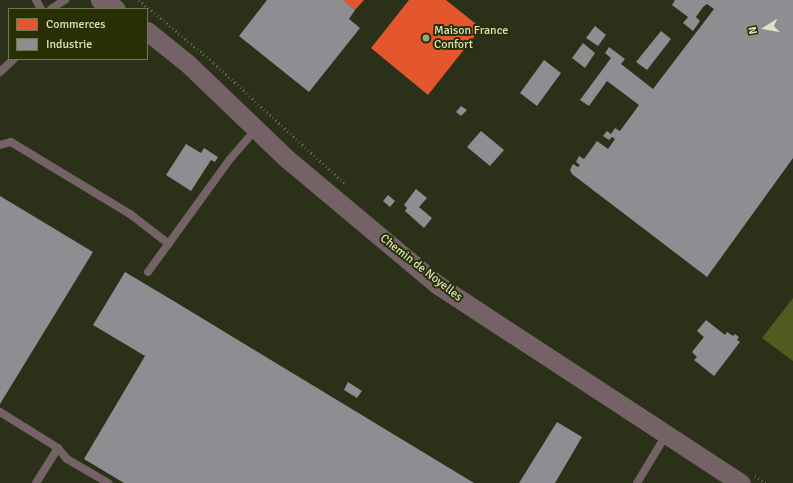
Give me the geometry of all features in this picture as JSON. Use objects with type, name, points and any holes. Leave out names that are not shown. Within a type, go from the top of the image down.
[{"type":"street","points":[[100,0],[114,8]]},
{"type":"street","name":"Chemin de Noyelles","points":[[148,32],[187,63],[292,163],[438,285],[666,435],[747,479]]},
{"type":"lane","points":[[52,8],[65,0]]},
{"type":"lane","points":[[0,72],[13,60]]},
{"type":"lane","points":[[148,272],[230,160],[256,129]]},
{"type":"lane","points":[[0,145],[12,142],[130,214],[169,244]]},
{"type":"lane","points":[[0,412],[58,448],[67,459],[108,483]]},
{"type":"lane","points":[[637,483],[666,435]]},
{"type":"lane","points":[[36,483],[58,448]]},
{"type":"path","points":[[139,0],[214,63],[348,187]]},
{"type":"path","points":[[747,479],[766,483]]},
{"type":"green space","points":[[793,298],[793,361],[762,338]]},
{"type":"building: Commerces","points":[[343,0],[364,0],[355,10]]},
{"type":"building: Commerces","name":"Maison France Confort","points":[[409,0],[446,0],[481,28],[428,95],[371,48]]},
{"type":"building: Industrie","points":[[267,0],[343,0],[355,10],[349,19],[360,28],[309,92],[239,36]]},
{"type":"building: Industrie","points":[[675,0],[793,0],[793,158],[707,277],[572,174],[570,170],[573,164],[578,167],[580,165],[576,162],[579,156],[584,159],[597,141],[608,149],[615,139],[612,137],[609,140],[603,136],[607,131],[611,134],[615,128],[620,131],[639,105],[607,81],[589,106],[580,100],[611,58],[605,53],[609,47],[625,59],[621,64],[653,89],[714,9],[707,4],[703,7],[696,17],[700,21],[693,31],[683,23],[688,17],[672,5]]},
{"type":"building: Industrie","points":[[595,26],[606,35],[598,46],[586,38]]},
{"type":"building: Industrie","points":[[661,31],[671,39],[647,70],[636,62]]},
{"type":"building: Industrie","points":[[583,43],[595,53],[585,68],[572,58]]},
{"type":"building: Industrie","points":[[544,60],[561,73],[537,106],[520,93]]},
{"type":"building: Industrie","points":[[461,106],[467,110],[461,116],[456,112]]},
{"type":"building: Industrie","points":[[481,131],[504,150],[490,166],[467,147]]},
{"type":"building: Industrie","points":[[186,144],[201,153],[204,148],[218,157],[215,162],[211,160],[191,191],[166,175]]},
{"type":"building: Industrie","points":[[416,189],[427,198],[419,207],[432,218],[424,228],[405,211],[407,208],[404,205]]},
{"type":"building: Industrie","points":[[388,195],[395,201],[390,207],[383,201]]},
{"type":"building: Industrie","points":[[0,196],[93,252],[0,404]]},
{"type":"building: Industrie","points":[[125,272],[474,483],[124,483],[84,459],[145,356],[93,325]]},
{"type":"building: Industrie","points":[[706,320],[725,335],[727,332],[733,336],[735,334],[739,337],[737,340],[740,342],[714,376],[694,360],[697,357],[692,352],[704,337],[697,331]]},
{"type":"building: Industrie","points":[[348,382],[362,391],[357,398],[344,390]]},
{"type":"building: Industrie","points":[[557,422],[582,437],[555,483],[519,483]]},
{"type":"place","name":"Maison France Confort","points":[[426,38]]}]
